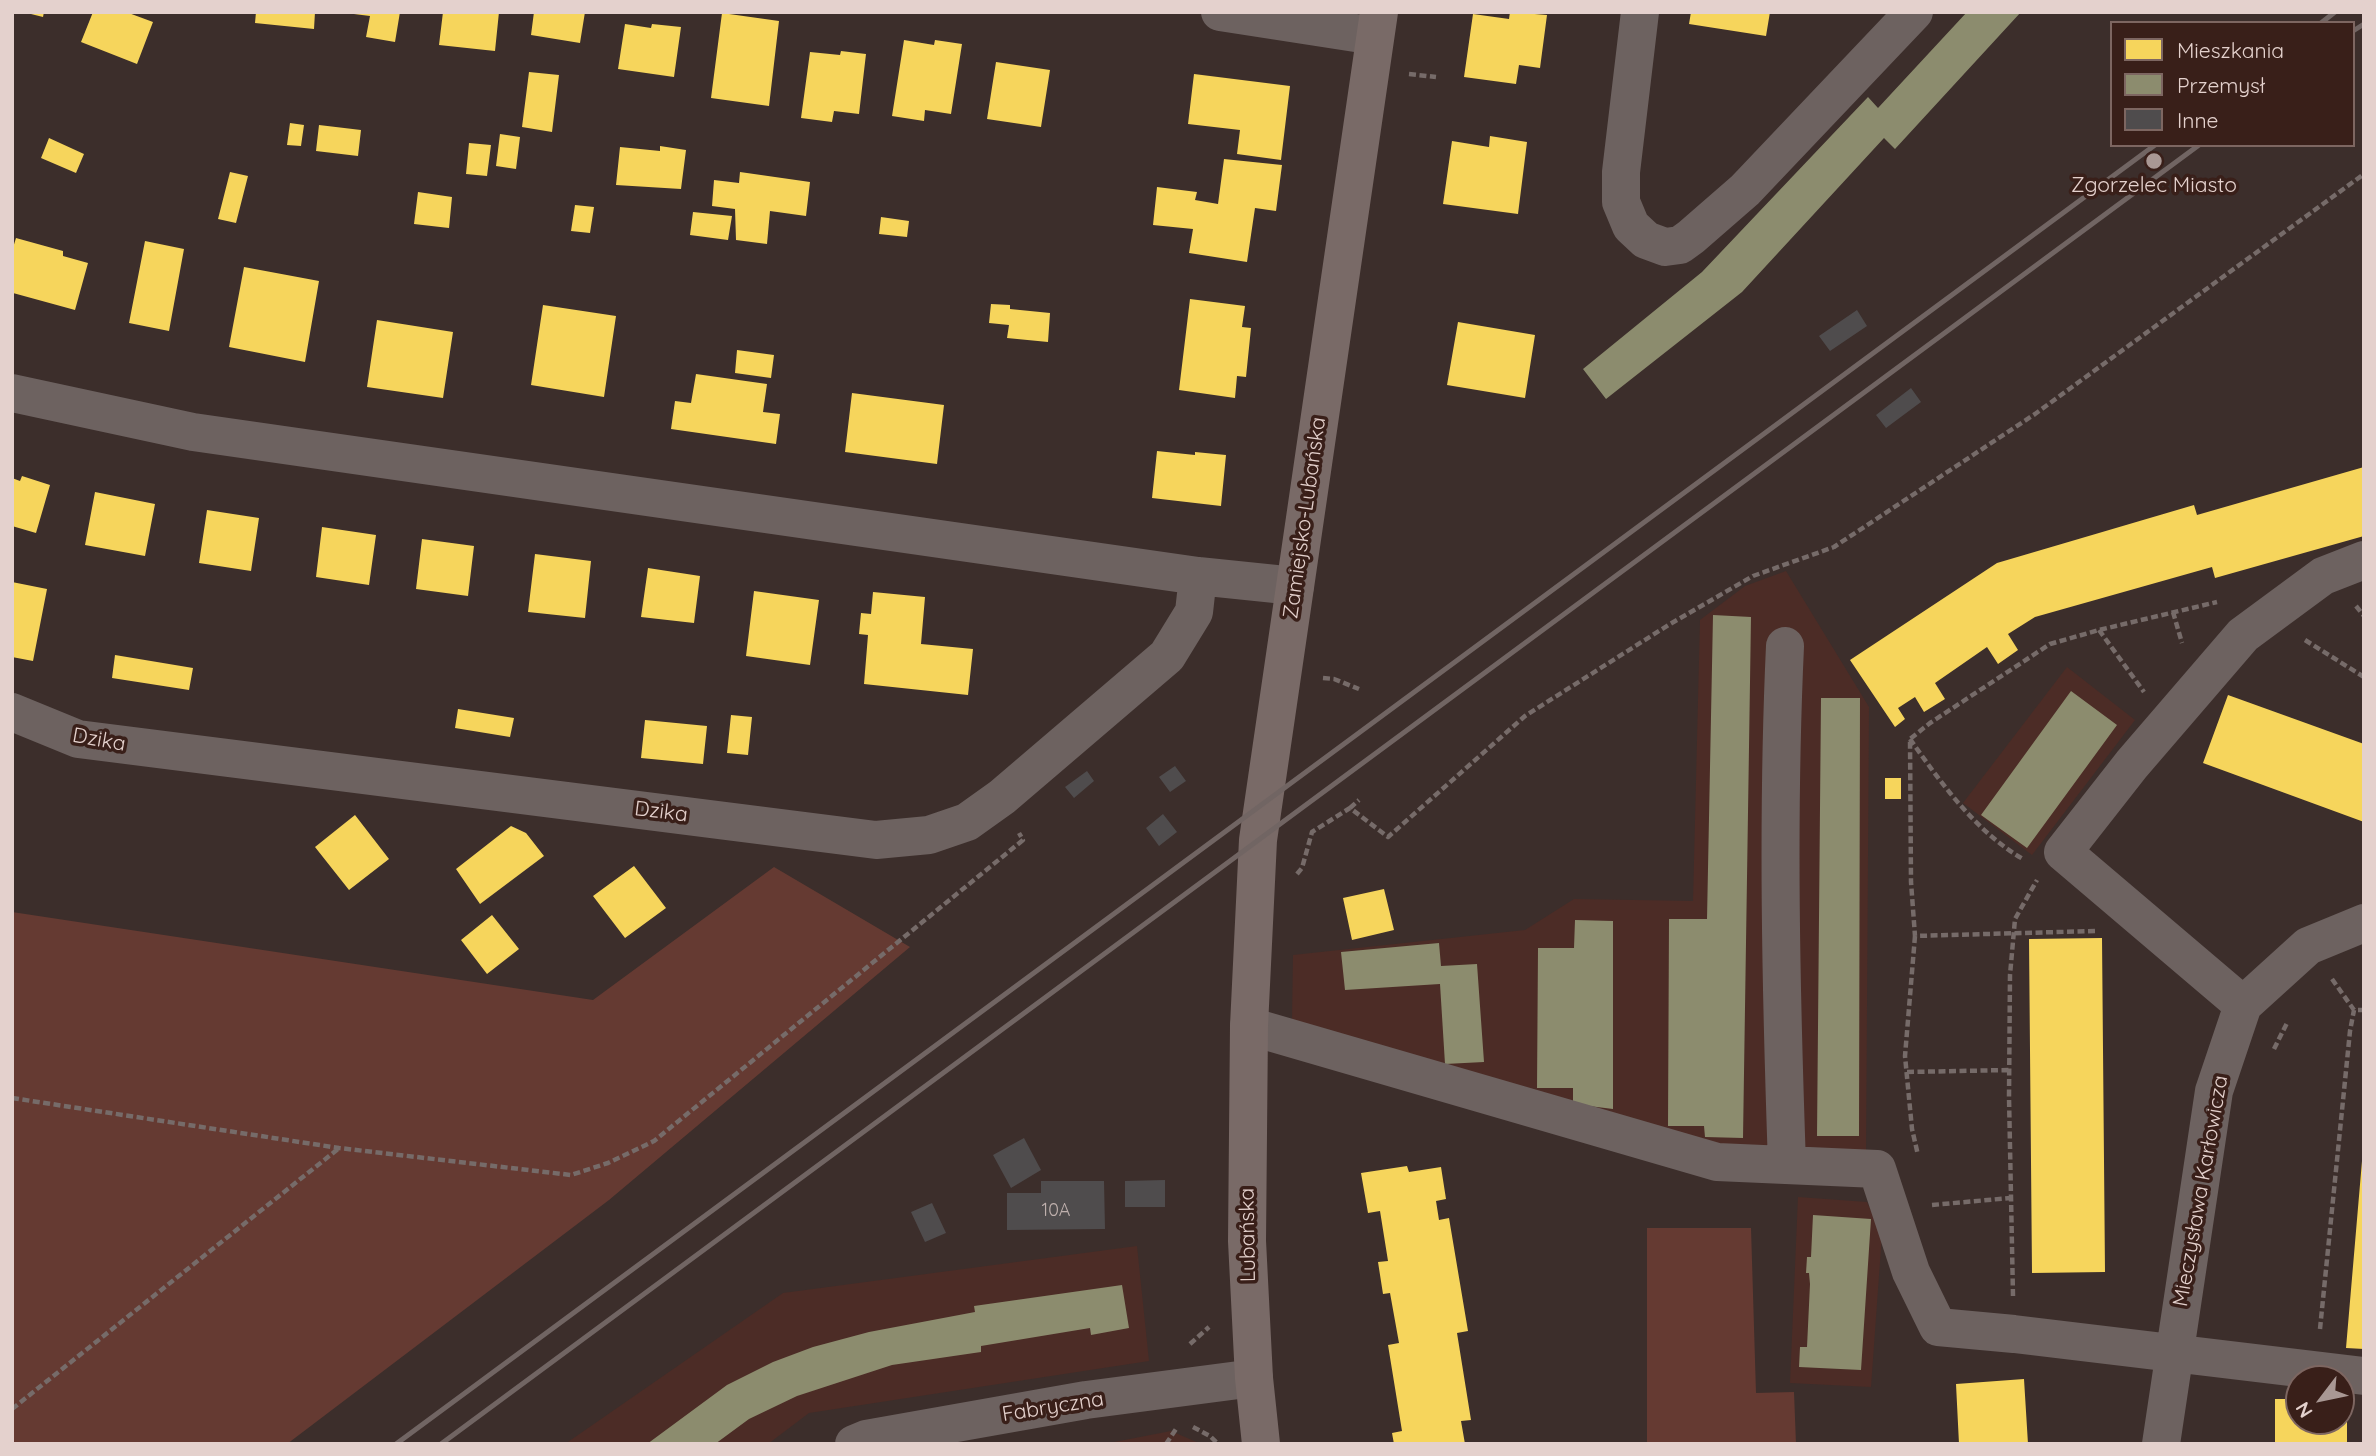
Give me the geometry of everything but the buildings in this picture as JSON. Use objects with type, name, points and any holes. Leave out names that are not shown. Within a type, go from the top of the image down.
[{"type":"main road","name":"Zamiejsko-Lubańska","points":[[1249,1026],[1258,840],[1377,24]]},
{"type":"main road","name":"Lubańska","points":[[1249,1026],[1247,1241],[1254,1378],[1261,1444]]},
{"type":"street","points":[[1220,12],[1377,24]]},
{"type":"street","points":[[1640,12],[1621,172],[1621,202],[1631,226],[1646,240],[1665,247],[1680,245],[1745,190],[1914,12]]},
{"type":"street","points":[[12,393],[193,432],[1198,576],[1295,586]]},
{"type":"street","points":[[2243,1004],[2155,928],[2053,861],[2243,635],[2323,576],[2364,561]]},
{"type":"street","name":"Dzika","points":[[12,712],[78,740],[876,840],[929,835],[967,822],[1002,797],[1167,656],[1194,612],[1198,576]]},
{"type":"street","points":[[1785,646],[1781,745],[1780,978],[1787,1165]]},
{"type":"street","name":"Mieczysława Karłowicza","points":[[2161,1444],[2214,1091],[2243,1004],[2308,946],[2364,923]]},
{"type":"street","points":[[1249,1026],[1717,1162],[1877,1169],[1911,1272],[1938,1328],[2014,1334],[2285,1366]]},
{"type":"street","name":"Fabryczna","points":[[854,1444],[866,1439],[1086,1400],[1254,1378]]},
{"type":"path","points":[[1396,73],[1436,78]]},
{"type":"path","points":[[1350,808],[1388,837],[1525,716],[1670,624],[1753,576],[1834,547],[2035,414],[2364,174]]},
{"type":"path","points":[[1910,739],[2050,644],[2099,629],[2226,600]]},
{"type":"path","points":[[2267,617],[2364,677]]},
{"type":"path","points":[[2099,629],[2167,724]]},
{"type":"path","points":[[1910,739],[1974,821],[2019,857],[2053,861],[2015,919],[2013,934],[2009,1070],[2014,1334]]},
{"type":"path","points":[[1910,739],[1911,882],[1915,936],[1905,1056],[1912,1129],[1920,1167]]},
{"type":"path","points":[[12,1098],[339,1148],[571,1175],[608,1163],[654,1141],[1023,840],[1002,797]]},
{"type":"path","points":[[1296,876],[1302,868],[1312,832],[1359,800]]},
{"type":"path","points":[[1915,936],[2155,928]]},
{"type":"path","points":[[2325,986],[2332,978],[2343,974]]},
{"type":"path","points":[[2317,1365],[2354,1010]]},
{"type":"path","points":[[2270,1058],[2285,1026],[2293,1018]]},
{"type":"path","points":[[1907,1072],[2009,1070]]},
{"type":"path","points":[[12,1409],[339,1148]]},
{"type":"path","points":[[1928,1205],[2011,1198]]},
{"type":"path","points":[[1190,1426],[1210,1436],[1218,1444]]},
{"type":"shaded area","points":[[1786,571],[1869,707],[1866,1155],[1715,1151],[1292,1022],[1293,955],[1525,930],[1574,899],[1693,901],[1700,620],[1745,586]]},
{"type":"shaded area","points":[[2067,667],[2135,720],[2032,855],[1963,803]]},
{"type":"shaded area","points":[[774,867],[910,947],[609,1200],[287,1444],[12,1444],[12,912],[593,1000]]},
{"type":"shaded area","points":[[1798,1197],[1867,1202],[1882,1234],[1871,1387],[1790,1383]]},
{"type":"shaded area","points":[[1647,1228],[1751,1228],[1756,1393],[1794,1392],[1796,1444],[1647,1444]]},
{"type":"shaded area","points":[[1137,1246],[1149,1361],[809,1413],[768,1444],[565,1444],[783,1293]]},
{"type":"shaded area","points":[[1171,1431],[1201,1444],[1104,1444]]},
{"type":"railway","points":[[2324,21],[2335,12]]},
{"type":"railway","points":[[2355,30],[2364,24]]},
{"type":"railway","points":[[396,1444],[2152,147]]},
{"type":"railway","points":[[441,1444],[2196,147]]},
{"type":"place","name":"Zgorzelec Miasto","points":[[2154,161]]}]
